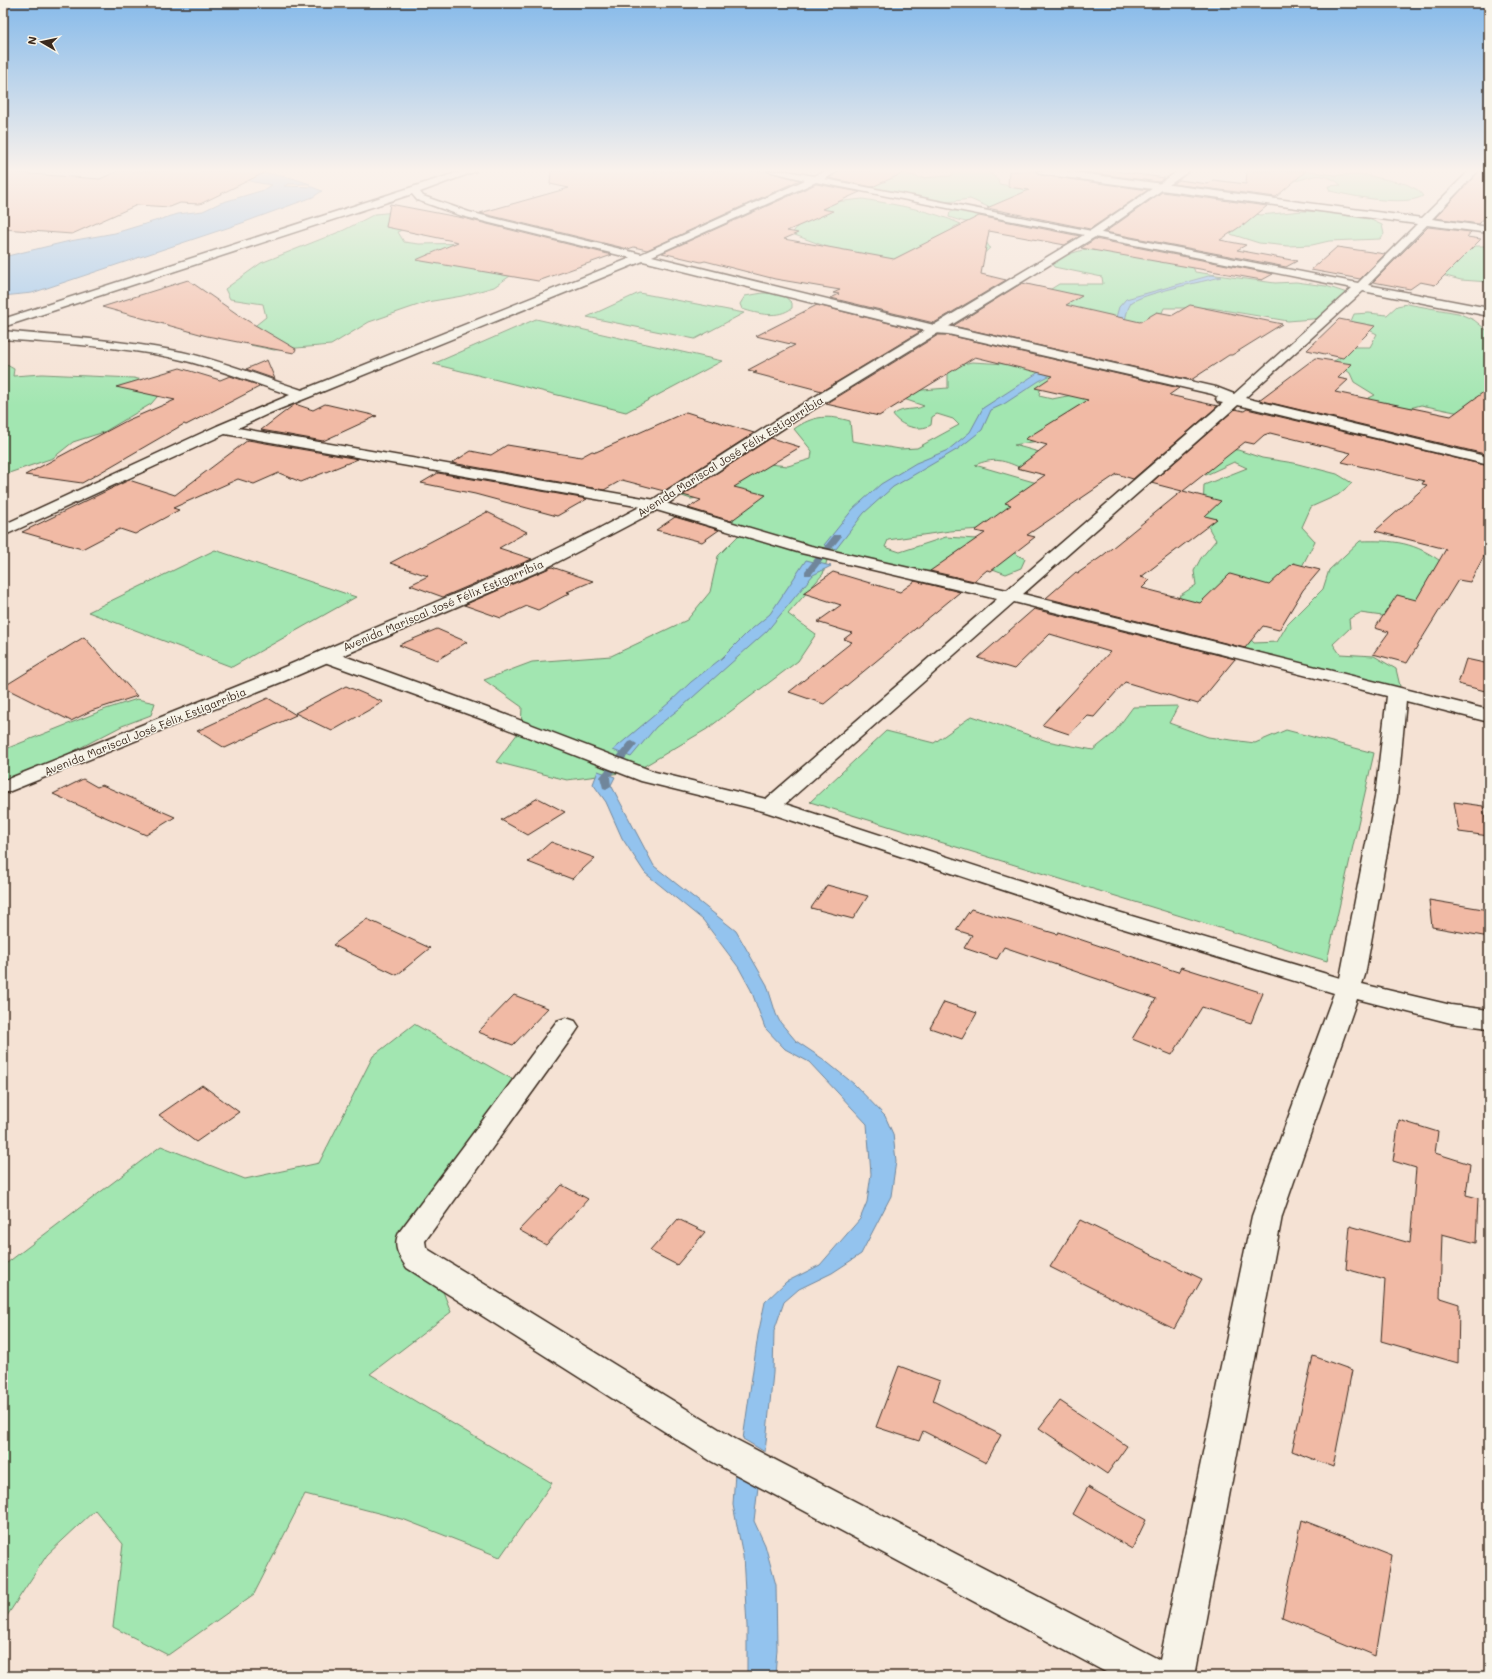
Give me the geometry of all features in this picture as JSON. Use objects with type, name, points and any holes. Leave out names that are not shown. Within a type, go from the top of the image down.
[{"type":"street","points":[[3,323],[230,249]]},
{"type":"street","points":[[606,249],[934,329],[941,334],[1076,363],[1208,398],[1235,400],[1489,461]]},
{"type":"street","points":[[7,527],[222,429],[659,249]]},
{"type":"street","name":"Avenida Mariscal José Félix Estigarribia","points":[[3,788],[326,656],[538,564],[654,505],[796,414],[1066,249]]},
{"type":"street","points":[[1163,249],[1489,312]]},
{"type":"street","points":[[770,806],[1235,400],[1359,288],[1396,249]]},
{"type":"street","points":[[3,335],[116,345],[182,356],[215,365],[302,395]]},
{"type":"street","points":[[222,429],[654,505],[807,550],[1009,596],[1489,716]]},
{"type":"street","points":[[326,656],[494,717],[648,777],[770,806],[1090,911],[1348,989],[1451,1014],[1489,1019]]},
{"type":"street","points":[[1176,1676],[1267,1216],[1353,975],[1386,797],[1397,692]]},
{"type":"street","points":[[566,1027],[410,1240],[411,1250],[418,1259],[723,1450],[1152,1676]]},
{"type":"green space","points":[[295,249],[492,249],[516,272],[494,287],[462,296],[427,302],[369,322],[331,345],[274,350],[250,345],[246,333],[266,317],[263,304],[230,299],[225,289],[261,263]]},
{"type":"green space","points":[[834,249],[989,249],[978,259],[939,268],[841,252]]},
{"type":"green space","points":[[1085,249],[1167,249],[1173,251],[1184,256],[1195,272],[1275,283],[1296,282],[1326,286],[1356,296],[1348,305],[1324,318],[1288,321],[1211,308],[1164,308],[1161,315],[1099,351],[1069,358],[1036,350],[1020,336],[1028,288],[1051,289],[1059,284],[1103,284],[1102,277],[1054,267],[1049,260]]},
{"type":"green space","points":[[1465,249],[1489,249],[1489,282],[1461,280],[1438,274]]},
{"type":"green space","points":[[639,293],[744,313],[695,339],[587,317]]},
{"type":"green space","points":[[763,293],[782,294],[792,303],[792,308],[781,314],[761,314],[742,309],[740,304],[745,296]]},
{"type":"green space","points":[[1407,304],[1458,313],[1474,320],[1489,332],[1489,419],[1421,405],[1410,408],[1363,401],[1375,395],[1354,382],[1350,373],[1334,361],[1345,355],[1353,347],[1370,347],[1377,334],[1351,321],[1354,314],[1369,313],[1387,315],[1397,306]]},
{"type":"green space","points":[[536,319],[722,361],[626,412],[433,364]]},
{"type":"green space","points":[[972,362],[1058,367],[1052,382],[1040,390],[1039,396],[1052,399],[1072,395],[1088,396],[1101,405],[1062,437],[1014,445],[1057,457],[1023,469],[1010,463],[994,460],[975,465],[1037,483],[1064,494],[983,529],[950,531],[888,540],[885,547],[900,552],[946,537],[976,539],[1002,546],[1025,559],[1021,568],[1006,574],[982,565],[943,568],[911,575],[715,519],[721,509],[710,496],[691,499],[679,495],[682,490],[709,479],[759,463],[788,466],[811,459],[812,451],[794,429],[801,424],[815,419],[828,417],[850,421],[852,441],[900,449],[917,448],[959,425],[953,419],[937,414],[932,417],[931,425],[926,427],[916,428],[905,425],[893,415],[897,412],[924,406],[901,398],[909,391],[948,388],[948,372],[958,365]]},
{"type":"green space","points":[[7,365],[14,369],[13,376],[42,374],[134,378],[147,381],[163,390],[151,404],[104,432],[73,442],[53,458],[3,475],[3,366]]},
{"type":"green space","points":[[1214,448],[1238,450],[1262,458],[1294,463],[1337,474],[1352,483],[1338,495],[1311,507],[1302,527],[1315,541],[1295,580],[1193,613],[1179,596],[1196,585],[1194,571],[1201,558],[1216,540],[1208,527],[1206,520],[1204,485],[1247,468],[1234,462],[1206,475],[1186,468]]},
{"type":"green space","points":[[739,535],[828,557],[823,574],[788,614],[816,634],[798,661],[707,729],[636,771],[567,780],[496,762],[521,729],[522,707],[484,680],[532,662],[611,656],[687,620],[710,592],[718,556]]},
{"type":"green space","points":[[1360,541],[1383,541],[1404,544],[1423,551],[1443,563],[1405,619],[1360,613],[1349,619],[1350,628],[1333,644],[1340,654],[1374,656],[1396,669],[1400,686],[1383,692],[1373,690],[1350,675],[1320,677],[1299,674],[1203,645],[1204,632],[1245,633],[1254,643],[1277,642],[1287,625],[1323,589],[1329,570]]},
{"type":"green space","points":[[215,550],[356,597],[232,667],[88,612]]},
{"type":"green space","points":[[137,699],[155,703],[151,715],[122,726],[49,764],[3,781],[3,750],[106,709]]},
{"type":"green space","points":[[1178,706],[1169,723],[1208,737],[1255,743],[1286,730],[1374,753],[1327,961],[810,802],[886,731],[934,743],[972,716],[1047,741],[1093,750],[1113,734],[1133,707]]},
{"type":"green space","points":[[414,1024],[528,1088],[444,1171],[425,1245],[451,1312],[370,1374],[552,1483],[500,1557],[405,1520],[305,1494],[254,1594],[168,1655],[113,1627],[123,1544],[95,1510],[47,1555],[3,1622],[3,1266],[161,1146],[245,1179],[319,1163],[373,1056]]},
{"type":"water","points":[[35,249],[163,249],[32,293],[3,296],[3,257]]},
{"type":"water","points":[[1212,275],[1221,277],[1137,299],[1131,303],[1124,324],[1112,331],[1119,307],[1126,299]]},
{"type":"water","points":[[1065,368],[1039,381],[1004,404],[991,410],[982,430],[958,449],[893,487],[864,513],[836,549],[824,545],[853,509],[881,484],[916,463],[948,450],[970,432],[983,408],[1042,370]]},
{"type":"water","points":[[806,560],[831,566],[813,575],[767,631],[683,706],[656,727],[631,757],[613,750],[670,702],[691,682],[722,658],[747,633],[770,614]]},
{"type":"water","points":[[598,771],[615,777],[611,785],[654,866],[736,931],[767,985],[780,1022],[796,1041],[823,1059],[854,1084],[885,1116],[893,1134],[896,1161],[891,1196],[861,1254],[832,1273],[799,1289],[784,1302],[774,1331],[773,1373],[765,1452],[743,1439],[758,1335],[765,1302],[786,1282],[820,1265],[860,1219],[867,1202],[871,1174],[867,1124],[809,1062],[785,1049],[765,1028],[751,990],[739,968],[703,920],[645,873],[622,838],[606,802],[593,784]]},
{"type":"water","points":[[735,1472],[758,1487],[754,1521],[765,1545],[776,1585],[777,1649],[775,1676],[747,1676],[747,1626],[743,1556],[733,1505]]},
{"type":"building","points":[[441,249],[589,249],[612,255],[538,281],[416,260]]},
{"type":"building","points":[[670,249],[841,249],[894,259],[913,249],[986,249],[981,274],[1006,280],[934,323],[831,298],[839,294],[833,293],[840,290],[775,279],[705,261],[701,262],[662,253]]},
{"type":"building","points":[[1089,249],[1148,249],[1273,274],[1262,280]]},
{"type":"building","points":[[1195,249],[1238,249],[1237,250],[1297,261],[1286,267]]},
{"type":"building","points":[[1334,249],[1353,249],[1385,254],[1360,279],[1311,270]]},
{"type":"building","points":[[1406,249],[1471,249],[1435,285],[1420,282],[1410,289],[1373,282]]},
{"type":"building","points":[[188,280],[243,318],[296,349],[294,353],[207,336],[102,307]]},
{"type":"building","points":[[1022,283],[1082,296],[1066,305],[1140,322],[1157,312],[1173,315],[1190,305],[1282,324],[1232,355],[1229,355],[1191,380],[953,326]]},
{"type":"building","points":[[817,305],[921,331],[822,391],[753,373],[757,372],[748,370],[795,345],[756,336]]},
{"type":"building","points":[[1339,319],[1375,326],[1343,358],[1307,350]]},
{"type":"building","points":[[938,335],[948,335],[1179,388],[1169,395],[1218,406],[1133,479],[1117,474],[1027,535],[1035,537],[991,571],[987,570],[974,581],[930,571],[985,533],[975,531],[1011,505],[1005,503],[1045,475],[1017,468],[1047,445],[1025,439],[1088,400],[1035,388],[1053,376],[975,357],[879,416],[826,404]]},
{"type":"building","points":[[1315,358],[1352,364],[1338,378],[1348,380],[1335,392],[1451,416],[1489,388],[1489,455],[1259,400]]},
{"type":"building","points":[[267,360],[275,379],[246,369]]},
{"type":"building","points":[[180,368],[220,380],[230,376],[261,386],[186,425],[184,424],[82,483],[25,475],[128,420],[175,400],[116,387]]},
{"type":"building","points":[[295,404],[313,410],[325,404],[377,416],[323,441],[261,430]]},
{"type":"building","points":[[1235,409],[1244,411],[1247,409],[1489,466],[1489,547],[1470,582],[1458,580],[1407,663],[1373,654],[1389,632],[1375,628],[1397,595],[1416,600],[1446,549],[1375,531],[1427,485],[1422,484],[1424,481],[1342,462],[1351,453],[1270,433],[1264,435],[1254,444],[1245,442],[1183,491],[1221,501],[1205,516],[1217,519],[1141,577],[1150,580],[1142,588],[1200,603],[1230,574],[1269,585],[1293,563],[1320,570],[1303,590],[1279,630],[1263,626],[1245,648],[1046,598],[1076,572],[1078,573],[1101,557],[1182,491],[1151,483]]},
{"type":"building","points":[[686,412],[754,433],[664,491],[622,480],[604,490],[452,463],[471,451],[491,455],[507,445],[581,457],[592,451],[596,452]]},
{"type":"building","points":[[771,438],[800,447],[734,487],[766,495],[731,521],[688,508],[701,500],[683,495]]},
{"type":"building","points":[[248,440],[358,459],[301,482],[279,473],[254,484],[238,479],[173,508],[179,510],[135,534],[120,529],[82,549],[22,532],[129,480],[175,495]]},
{"type":"building","points":[[438,473],[587,499],[557,516],[475,494],[421,483]]},
{"type":"building","points":[[487,512],[527,532],[499,548],[532,559],[443,597],[410,585],[428,576],[390,563]]},
{"type":"building","points":[[675,517],[719,530],[702,542],[656,530]]},
{"type":"building","points":[[552,567],[593,581],[567,592],[570,593],[538,610],[527,606],[501,618],[464,605]]},
{"type":"building","points":[[833,572],[900,592],[915,581],[960,592],[824,704],[789,692],[852,642],[844,639],[852,633],[817,622],[841,605],[803,593]]},
{"type":"building","points":[[1034,609],[1235,659],[1198,704],[1125,682],[1094,717],[1088,716],[1069,734],[1042,725],[1110,652],[1050,634],[1014,669],[978,658]]},
{"type":"building","points":[[437,629],[467,642],[437,660],[399,645]]},
{"type":"building","points":[[84,637],[137,696],[91,711],[71,721],[3,687]]},
{"type":"building","points":[[1466,659],[1489,664],[1489,692],[1458,684]]},
{"type":"building","points":[[346,686],[383,702],[332,731],[295,713]]},
{"type":"building","points":[[268,698],[296,715],[225,748],[197,731]]},
{"type":"building","points":[[83,779],[97,787],[102,785],[175,817],[146,835],[53,794]]},
{"type":"building","points":[[538,798],[565,812],[528,835],[501,820]]},
{"type":"building","points":[[1454,802],[1483,806],[1489,836],[1459,832]]},
{"type":"building","points":[[551,842],[595,858],[572,879],[528,862]]},
{"type":"building","points":[[827,885],[868,896],[853,919],[811,908]]},
{"type":"building","points":[[1429,900],[1489,910],[1489,937],[1432,927]]},
{"type":"building","points":[[971,909],[1057,934],[1058,932],[1178,972],[1181,967],[1263,993],[1251,1023],[1202,1007],[1172,1055],[1132,1039],[1156,999],[1004,947],[997,959],[964,948],[972,935],[956,930]]},
{"type":"building","points":[[367,919],[430,948],[397,975],[333,945]]},
{"type":"building","points":[[514,995],[548,1008],[513,1045],[478,1032]]},
{"type":"building","points":[[944,1002],[977,1013],[962,1039],[930,1028]]},
{"type":"building","points":[[202,1085],[239,1112],[196,1142],[159,1115]]},
{"type":"building","points":[[1399,1120],[1438,1132],[1435,1153],[1470,1164],[1466,1195],[1478,1198],[1476,1243],[1442,1234],[1440,1298],[1459,1304],[1458,1363],[1381,1341],[1385,1280],[1346,1269],[1350,1226],[1410,1243],[1416,1168],[1393,1161]]},
{"type":"building","points":[[562,1185],[588,1199],[546,1245],[519,1230]]},
{"type":"building","points":[[678,1219],[705,1232],[677,1265],[650,1251]]},
{"type":"building","points":[[1080,1220],[1202,1279],[1174,1329],[1050,1267]]},
{"type":"building","points":[[1313,1356],[1352,1370],[1333,1467],[1292,1451]]},
{"type":"building","points":[[899,1366],[940,1381],[933,1401],[1001,1435],[986,1463],[923,1431],[919,1441],[876,1427]]},
{"type":"building","points":[[1060,1401],[1127,1446],[1107,1474],[1039,1428]]},
{"type":"building","points":[[1088,1487],[1146,1520],[1132,1549],[1073,1514]]},
{"type":"building","points":[[1302,1520],[1392,1555],[1376,1656],[1282,1617]]},
{"type":"waterway","points":[[808,573],[837,537]]},
{"type":"waterway","points":[[606,786],[605,777],[632,744]]}]
